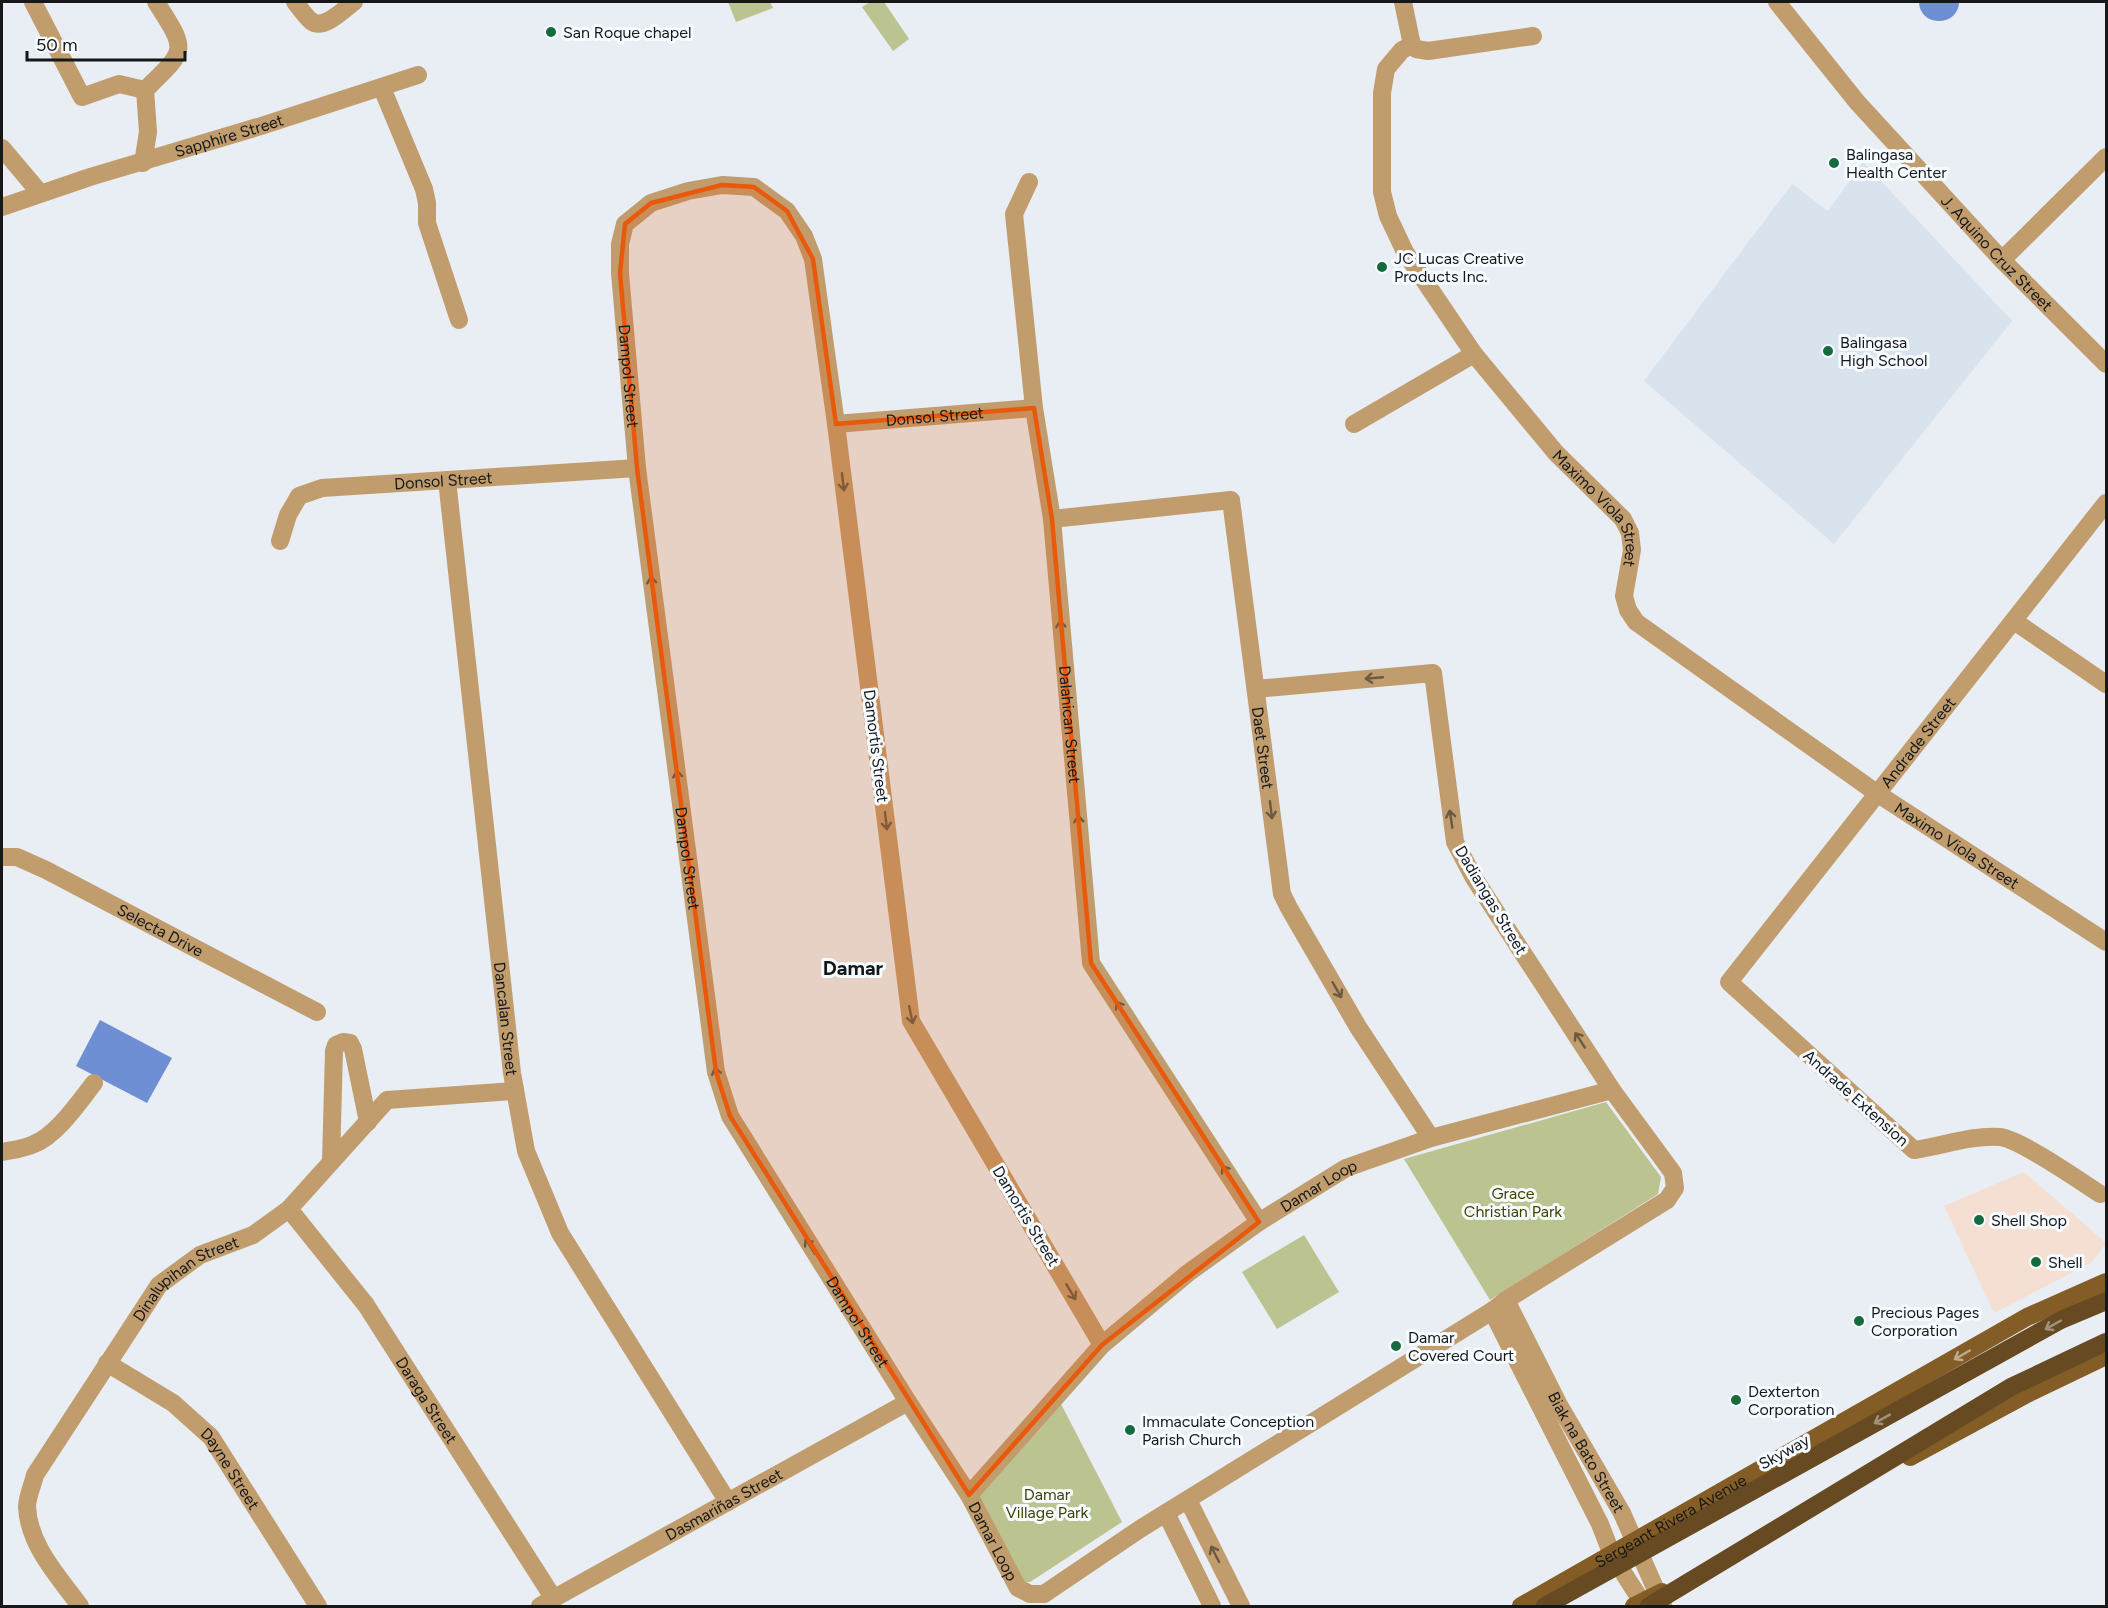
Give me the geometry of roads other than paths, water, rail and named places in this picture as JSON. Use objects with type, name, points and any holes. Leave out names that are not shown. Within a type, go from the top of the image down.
[{"type":"highway","name":"Skyway","points":[[1545,1606],[2061,1320],[2106,1301]]},
{"type":"highway","points":[[1649,1604],[2011,1387],[2106,1342]]},
{"type":"main road","name":"Sergeant Rivera Avenue","points":[[1521,1606],[2027,1317],[2106,1282]]},
{"type":"main road","points":[[1649,1604],[2025,1395],[2106,1356]]},
{"type":"street","points":[[33,2],[82,97],[119,84],[145,90]]},
{"type":"street","points":[[143,163],[148,132],[145,90],[177,57],[180,46],[177,34],[156,2]]},
{"type":"street","points":[[295,2],[311,21],[324,24],[354,2]]},
{"type":"street","points":[[1403,2],[1412,45],[1416,50],[1428,51],[1533,36]]},
{"type":"street","name":"J. Aquino Cruz Street","points":[[1777,2],[1857,102],[2002,260],[2106,364]]},
{"type":"street","name":"Maximo Viola Street","points":[[1412,45],[1402,50],[1386,69],[1382,93],[1382,192],[1388,216],[1405,252],[1474,354],[1556,453],[1623,519],[1630,533],[1632,550],[1624,596],[1628,610],[1636,622],[1878,794],[2106,942]]},
{"type":"street","name":"Sapphire Street","points":[[2,207],[40,193],[143,163],[417,75]]},
{"type":"street","points":[[382,88],[424,189],[427,223],[459,320]]},
{"type":"street","points":[[2,148],[40,193]]},
{"type":"street","points":[[2002,260],[2106,157]]},
{"type":"street","name":"Dalahican Street","points":[[1029,182],[1014,214],[1034,408],[1052,519],[1091,963],[1259,1222]]},
{"type":"street","name":"Damortis Street","points":[[688,191],[722,185],[754,187],[787,212],[804,236],[813,259],[911,1021],[1102,1345]]},
{"type":"street","name":"Dampol Street","points":[[688,191],[651,203],[625,224],[620,244],[620,273],[637,468],[716,1072],[730,1116],[908,1402],[969,1495]]},
{"type":"street","points":[[1354,424],[1474,354]]},
{"type":"street","name":"Donsol Street","points":[[836,424],[1034,408]]},
{"type":"street","name":"Donsol Street","points":[[280,541],[288,515],[299,496],[322,488],[637,468]]},
{"type":"street","name":"Dancalan Street","points":[[447,480],[514,1090],[526,1151],[560,1233],[728,1502]]},
{"type":"street","name":"Daet Street","points":[[1052,519],[1231,500],[1282,894],[1358,1027],[1431,1138]]},
{"type":"street","name":"Andrade Street","points":[[1728,982],[2106,503]]},
{"type":"street","points":[[2014,621],[2106,684]]},
{"type":"street","name":"Dadiangas Street","points":[[1256,689],[1432,673],[1455,842],[1474,878],[1612,1089],[1673,1173],[1675,1188]]},
{"type":"street","name":"Selecta Drive","points":[[2,857],[17,857],[46,870],[317,1012]]},
{"type":"street","name":"Andrade Extension","points":[[1728,982],[1914,1150],[1968,1138],[2002,1137],[2038,1155],[2100,1194]]},
{"type":"street","points":[[331,1162],[334,1051],[336,1045],[343,1042],[350,1043],[353,1049],[368,1122]]},
{"type":"street","points":[[2,1152],[41,1141],[67,1116],[94,1083]]},
{"type":"street","name":"Damar Loop","points":[[1612,1089],[1431,1138],[1346,1168],[1259,1222],[1188,1273],[1102,1345],[969,1495],[1018,1588],[1030,1594],[1044,1594],[1166,1513],[1667,1200],[1675,1188]]},
{"type":"street","name":"Dinalupihan Street","points":[[80,1606],[42,1553],[30,1527],[27,1504],[35,1475],[159,1285],[200,1255],[253,1235],[289,1209],[387,1100],[514,1090]]},
{"type":"street","name":"Daraga Street","points":[[289,1209],[366,1305],[547,1603]]},
{"type":"street","name":"Biak na Bato Street","points":[[1499,1305],[1622,1514],[1634,1542],[1649,1604]]},
{"type":"street","name":"Biak na Bato Street","points":[[1499,1305],[1600,1524],[1612,1555],[1649,1604]]},
{"type":"street","name":"Dayne Street","points":[[107,1363],[173,1403],[211,1437],[318,1606]]},
{"type":"street","name":"Dasmariñas Street","points":[[547,1603],[908,1402]]},
{"type":"street","points":[[1188,1500],[1241,1606]]},
{"type":"street","points":[[1166,1513],[1212,1606]]},
{"type":"water","points":[[100,1020],[172,1058],[147,1103],[76,1066]]},
{"type":"place","name":"San Roque chapel","points":[[551,32]]},
{"type":"place","name":"Balingasa Health Center","points":[[1834,163]]},
{"type":"place","name":"JC Lucas Creative Products Inc.","points":[[1382,267]]},
{"type":"place","name":"Balingasa High School","points":[[1828,351]]},
{"type":"place","name":"Shell Shop","points":[[1979,1220]]},
{"type":"place","name":"Shell","points":[[2036,1262]]},
{"type":"place","name":"Precious Pages Corporation","points":[[1859,1321]]},
{"type":"place","name":"Damar Covered Court","points":[[1396,1346]]},
{"type":"place","name":"Dexterton Corporation","points":[[1736,1400]]},
{"type":"place","name":"Immaculate Conception Parish Church","points":[[1130,1430]]},
{"type":"district","name":"Damar","points":[[853,968]]},
{"type":"park label","name":"Grace Christian Park","points":[[1513,1202]]},
{"type":"park label","name":"Damar Village Park","points":[[1047,1503]]}]
